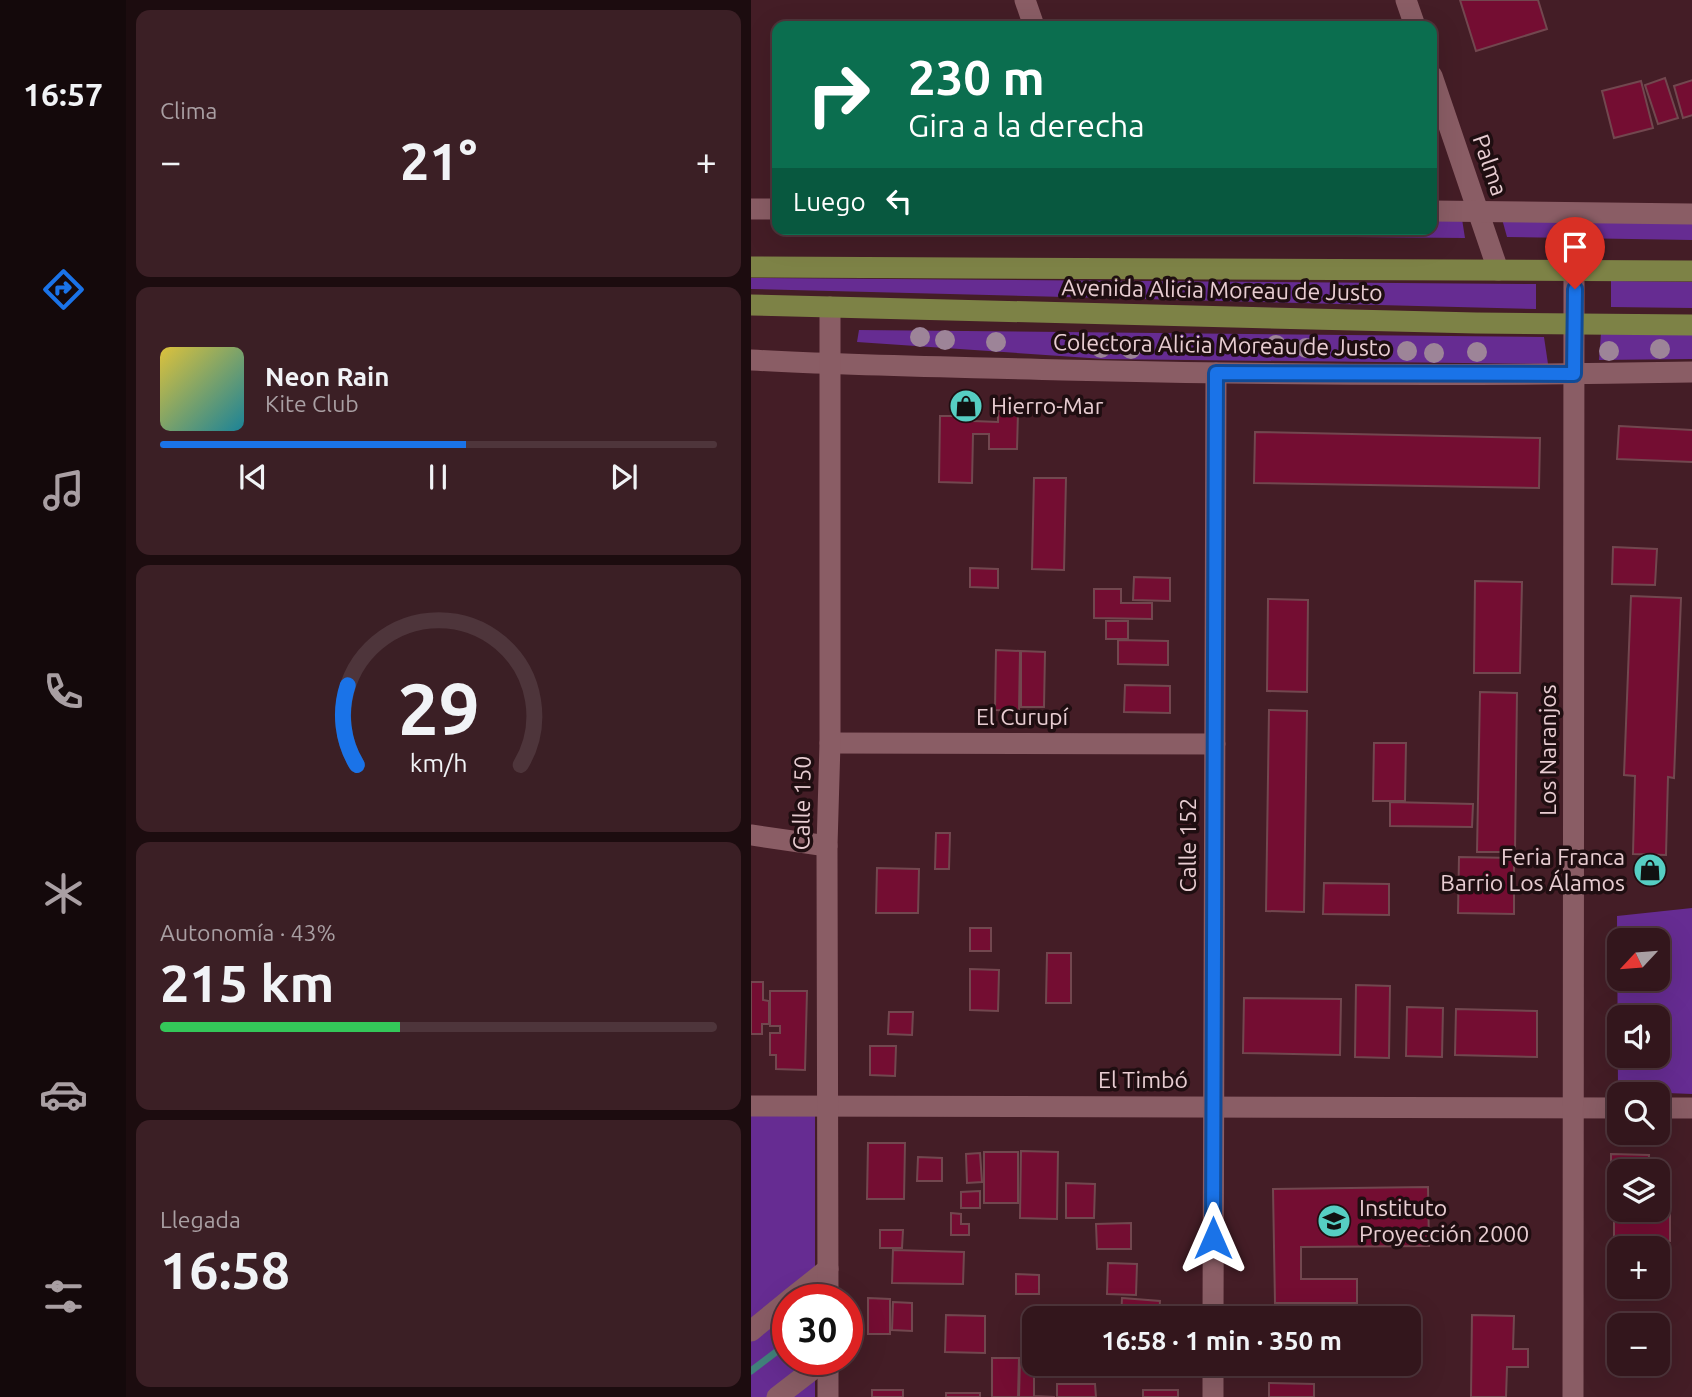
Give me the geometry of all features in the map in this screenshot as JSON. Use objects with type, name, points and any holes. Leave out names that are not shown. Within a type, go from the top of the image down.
[{"type":"main road","name":"Avenida Alicia Moreau de Justo","points":[[751,267],[1692,271]]},
{"type":"main road","name":"Avenida Alicia Moreau de Justo","points":[[751,305],[1692,325]]},
{"type":"street","points":[[1025,0],[1032,21]]},
{"type":"street","points":[[1406,0],[1413,21]]},
{"type":"street","name":"Palma","points":[[1437,91],[1498,270]]},
{"type":"street","points":[[751,209],[772,209]]},
{"type":"street","points":[[1437,211],[1692,214]]},
{"type":"street","name":"Los Naranjos","points":[[1573,1397],[1574,270]]},
{"type":"street","name":"Calle 150","points":[[828,1284],[830,307]]},
{"type":"street","name":"Colectora Alicia Moreau de Justo","points":[[751,360],[830,365],[1216,373],[1692,372]]},
{"type":"street","name":"Calle 152","points":[[1213,1306],[1216,373]]},
{"type":"street","name":"El Curupí","points":[[830,743],[1215,744]]},
{"type":"street","points":[[751,835],[827,846]]},
{"type":"street","name":"El Timbó","points":[[751,1106],[1607,1108]]},
{"type":"street","points":[[1670,1108],[1692,1108]]},
{"type":"street","points":[[809,1284],[828,1269]]},
{"type":"street","points":[[751,1331],[772,1314]]},
{"type":"street","points":[[777,1397],[806,1375]]},
{"type":"street","points":[[827,1375],[828,1397]]},
{"type":"street","points":[[1213,1376],[1213,1397]]},
{"type":"shaded area","points":[[1437,219],[1462,219],[1465,238],[1106,235],[1437,235]]},
{"type":"shaded area","points":[[1502,219],[1692,221],[1692,240],[1507,237]]},
{"type":"shaded area","points":[[751,278],[1536,284],[1536,309],[751,289]]},
{"type":"shaded area","points":[[1611,281],[1692,282],[1692,308],[1611,307]]},
{"type":"shaded area","points":[[859,330],[1544,337],[1548,364],[1104,359],[857,342]]},
{"type":"shaded area","points":[[1601,333],[1692,334],[1692,359],[1599,360]]},
{"type":"shaded area","points":[[1692,908],[1692,1094],[1670,1093],[1670,1082],[1618,1082],[1618,1068],[1670,1068],[1670,1005],[1618,1005],[1617,991],[1670,991],[1670,928],[1617,928],[1617,916]]},
{"type":"shaded area","points":[[751,1112],[815,1112],[815,1284],[772,1284],[772,1375],[815,1375],[815,1397],[751,1397]]},
{"type":"building","points":[[1460,0],[1538,0],[1547,29],[1476,51]]},
{"type":"building","points":[[1665,78],[1678,118],[1658,124],[1645,85]]},
{"type":"building","points":[[1693,80],[1693,115],[1683,118],[1674,86]]},
{"type":"building","points":[[1641,81],[1653,128],[1614,138],[1602,91]]},
{"type":"building","points":[[998,411],[1018,412],[1017,449],[989,449],[989,434],[973,434],[972,483],[939,482],[940,416],[973,416],[973,421],[998,422]]},
{"type":"building","points":[[1619,426],[1693,430],[1693,462],[1617,459]]},
{"type":"building","points":[[1255,432],[1540,438],[1539,488],[1254,483]]},
{"type":"building","points":[[1034,478],[1066,478],[1064,570],[1032,569]]},
{"type":"building","points":[[1613,547],[1657,549],[1655,585],[1612,584]]},
{"type":"building","points":[[970,568],[998,569],[998,588],[970,587]]},
{"type":"building","points":[[1134,577],[1170,578],[1170,601],[1133,600]]},
{"type":"building","points":[[1475,581],[1522,582],[1520,673],[1474,673]]},
{"type":"building","points":[[1094,589],[1121,589],[1121,603],[1152,603],[1152,619],[1094,618]]},
{"type":"building","points":[[1631,596],[1681,598],[1674,778],[1668,777],[1666,855],[1633,854],[1635,776],[1624,775]]},
{"type":"building","points":[[1268,599],[1308,600],[1307,692],[1267,691]]},
{"type":"building","points":[[1106,621],[1128,621],[1128,639],[1106,639]]},
{"type":"building","points":[[1118,640],[1168,641],[1168,665],[1118,664]]},
{"type":"building","points":[[996,650],[1020,651],[1019,711],[995,710]]},
{"type":"building","points":[[1021,651],[1045,652],[1044,707],[1021,707]]},
{"type":"building","points":[[1125,685],[1170,686],[1170,713],[1124,712]]},
{"type":"building","points":[[1480,692],[1517,693],[1515,852],[1477,852]]},
{"type":"building","points":[[1269,710],[1307,711],[1304,912],[1266,911]]},
{"type":"building","points":[[1374,743],[1406,743],[1405,801],[1373,801]]},
{"type":"building","points":[[1390,802],[1473,804],[1472,827],[1390,826]]},
{"type":"building","points":[[936,833],[950,833],[949,869],[935,869]]},
{"type":"building","points":[[1459,857],[1514,858],[1514,914],[1458,913]]},
{"type":"building","points":[[877,868],[919,869],[918,913],[876,913]]},
{"type":"building","points":[[1324,883],[1389,884],[1389,915],[1323,914]]},
{"type":"building","points":[[970,928],[991,928],[991,951],[970,951]]},
{"type":"building","points":[[1047,953],[1071,953],[1071,1003],[1046,1003]]},
{"type":"building","points":[[970,969],[999,970],[998,1011],[970,1010]]},
{"type":"building","points":[[751,982],[763,982],[763,1000],[769,1001],[769,1024],[762,1024],[762,1034],[751,1034]]},
{"type":"building","points":[[1356,985],[1390,986],[1389,1058],[1355,1057]]},
{"type":"building","points":[[770,991],[807,991],[805,1070],[776,1069],[776,1055],[770,1055],[770,1033],[780,1033],[780,1026],[770,1026]]},
{"type":"building","points":[[1244,998],[1341,999],[1340,1055],[1243,1053]]},
{"type":"building","points":[[1407,1007],[1443,1008],[1442,1057],[1406,1056]]},
{"type":"building","points":[[1456,1009],[1537,1011],[1537,1057],[1455,1055]]},
{"type":"building","points":[[889,1012],[913,1012],[912,1035],[888,1034]]},
{"type":"building","points":[[870,1046],[896,1046],[895,1076],[870,1075]]},
{"type":"building","points":[[868,1143],[905,1143],[904,1199],[867,1199]]},
{"type":"building","points":[[1021,1151],[1058,1152],[1057,1219],[1020,1218]]},
{"type":"building","points":[[984,1152],[1018,1152],[1018,1203],[984,1203]]},
{"type":"building","points":[[980,1153],[982,1182],[967,1183],[966,1154]]},
{"type":"building","points":[[1611,1154],[1649,1155],[1649,1159],[1611,1159]]},
{"type":"building","points":[[918,1157],[942,1158],[942,1181],[917,1181]]},
{"type":"building","points":[[1066,1183],[1095,1184],[1094,1218],[1066,1218]]},
{"type":"building","points":[[1428,1187],[1429,1246],[1301,1247],[1301,1279],[1357,1279],[1357,1303],[1275,1303],[1273,1189]]},
{"type":"building","points":[[980,1191],[980,1208],[961,1208],[961,1192]]},
{"type":"building","points":[[951,1213],[961,1214],[961,1224],[969,1224],[969,1235],[951,1235]]},
{"type":"building","points":[[1614,1222],[1670,1222],[1670,1236],[1614,1236]]},
{"type":"building","points":[[1131,1223],[1131,1249],[1097,1249],[1096,1224]]},
{"type":"building","points":[[880,1230],[903,1230],[902,1248],[880,1248]]},
{"type":"building","points":[[893,1250],[964,1252],[963,1284],[892,1283]]},
{"type":"building","points":[[1108,1263],[1137,1264],[1136,1295],[1107,1294]]},
{"type":"building","points":[[1016,1274],[1039,1275],[1039,1294],[1016,1294]]},
{"type":"building","points":[[868,1298],[890,1299],[890,1334],[868,1334]]},
{"type":"building","points":[[1122,1298],[1160,1301],[1160,1306],[1122,1306]]},
{"type":"building","points":[[893,1302],[912,1303],[912,1331],[892,1330]]},
{"type":"building","points":[[946,1315],[985,1316],[985,1353],[945,1352]]},
{"type":"building","points":[[1472,1315],[1514,1316],[1513,1349],[1528,1349],[1528,1367],[1507,1367],[1506,1397],[1471,1397]]},
{"type":"building","points":[[992,1358],[1019,1358],[1018,1397],[992,1397]]},
{"type":"building","points":[[1020,1358],[1022,1376],[1034,1376],[1034,1396],[1055,1397],[1019,1397]]},
{"type":"building","points":[[1269,1383],[1314,1384],[1314,1397],[1269,1397]]},
{"type":"building","points":[[1057,1384],[1095,1384],[1096,1397],[1057,1397]]},
{"type":"building","points":[[872,1390],[903,1390],[903,1397],[872,1397]]},
{"type":"building","points":[[1143,1390],[1178,1390],[1178,1397],[1143,1397]]},
{"type":"building","points":[[946,1393],[980,1393],[980,1397],[946,1397]]},
{"type":"waterway","points":[[751,1371],[772,1355]]},
{"type":"place","name":"Hierro-Mar","points":[[966,406]]},
{"type":"place","name":"Feria Franca Barrio Los Álamos","points":[[1650,870]]},
{"type":"place","name":"Instituto Proyección 2000","points":[[1334,1221]]},
{"type":"route","points":[[1213,1238],[1216,373],[1574,374],[1575,289]]}]
